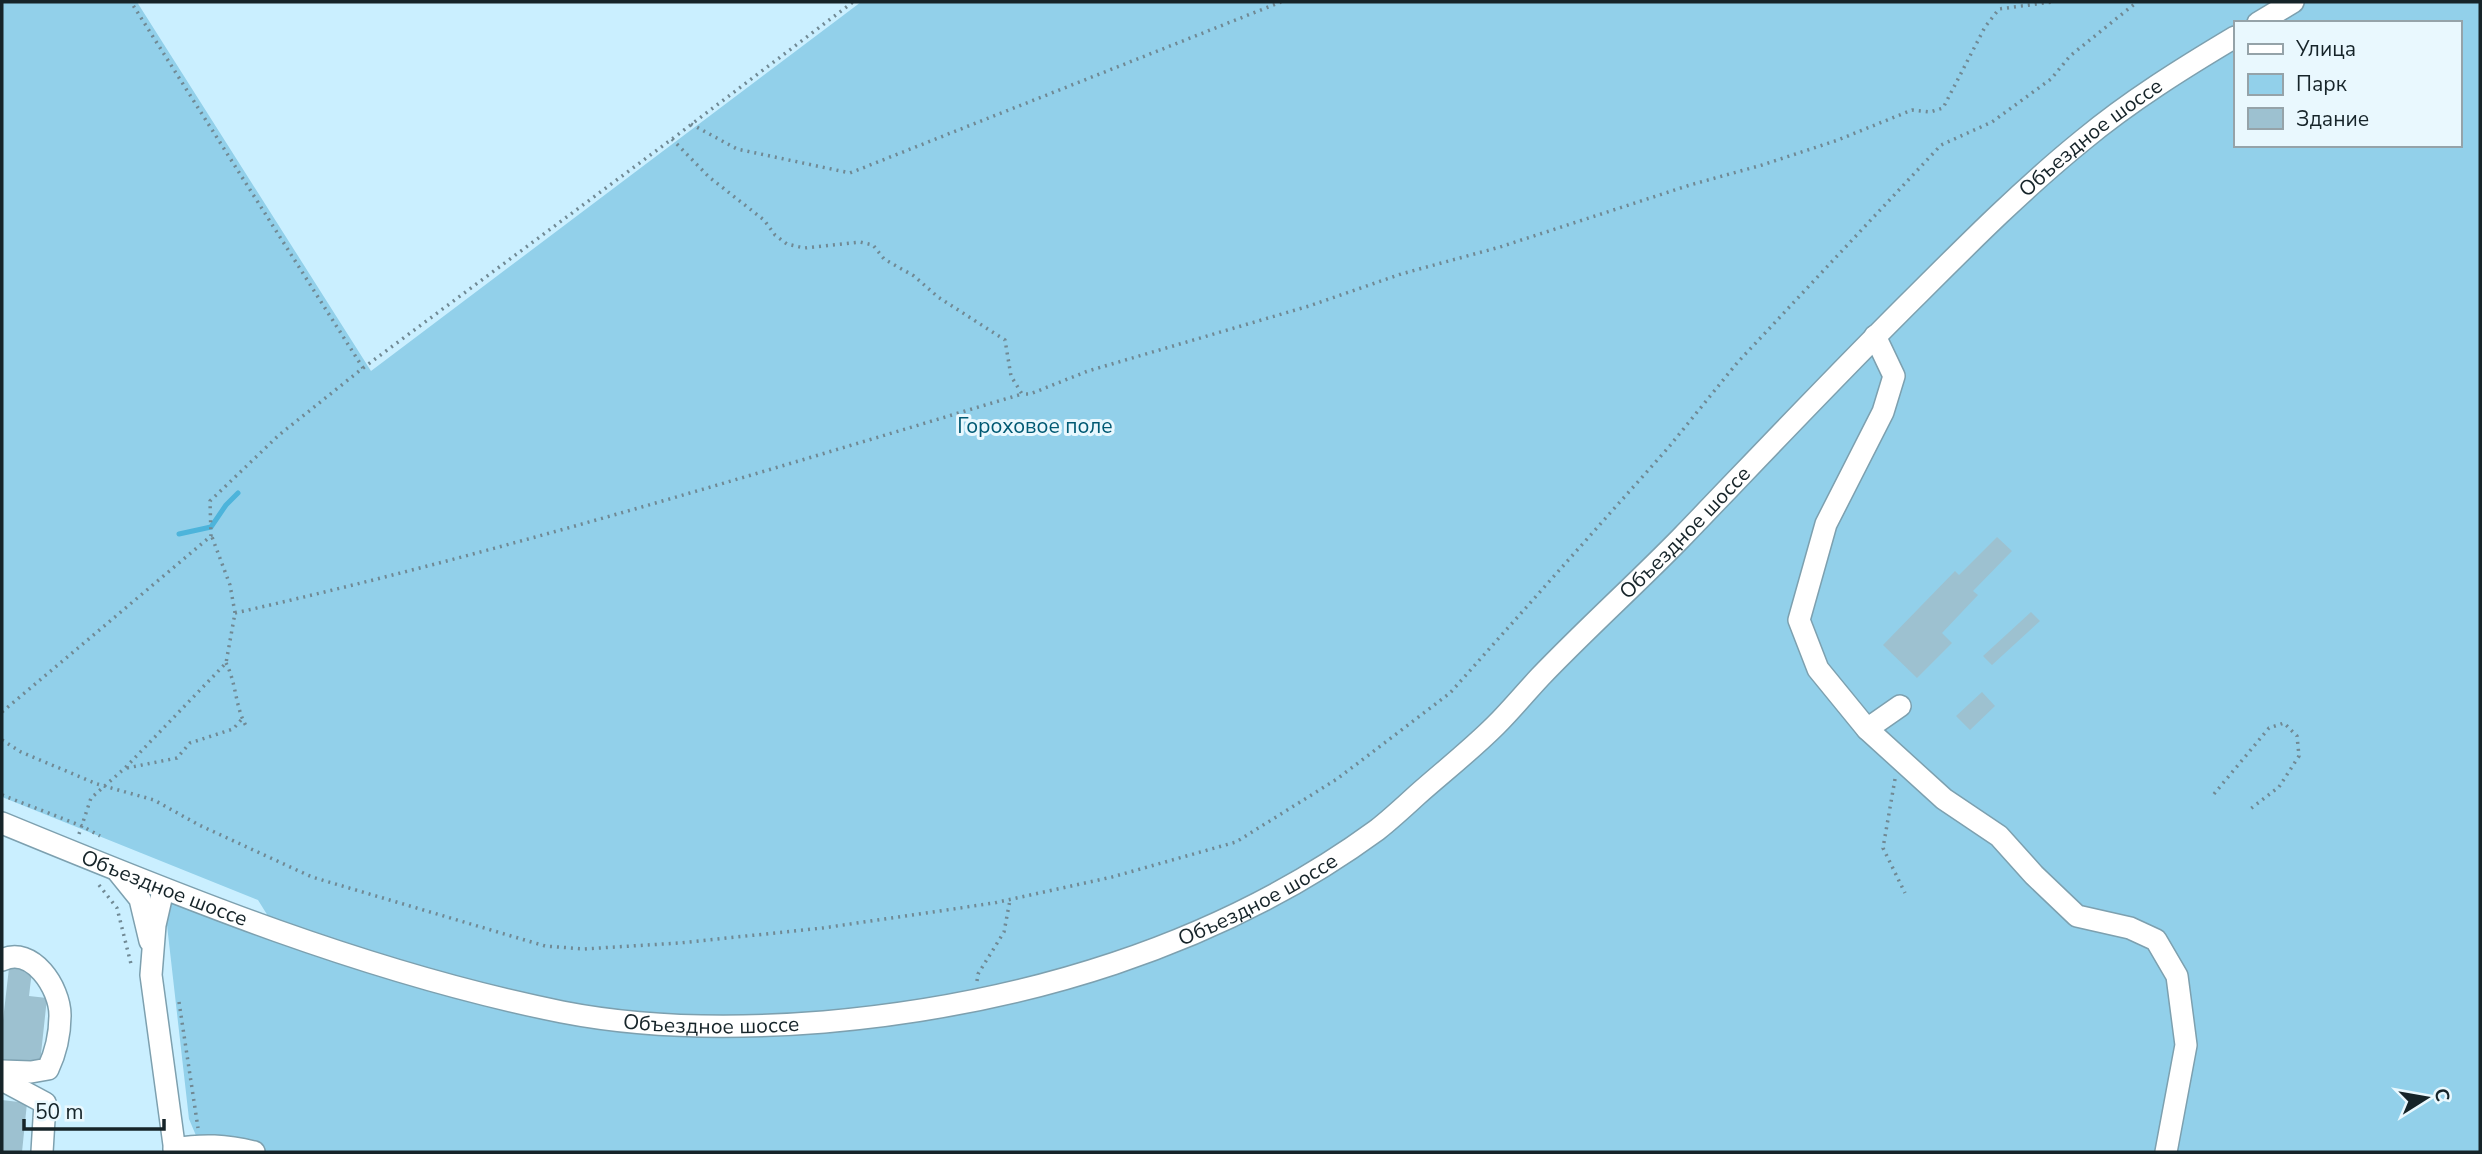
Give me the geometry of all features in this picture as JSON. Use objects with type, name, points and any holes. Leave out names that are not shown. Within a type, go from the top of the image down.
[{"type":"street","points":[[2261,21],[2293,2]]},
{"type":"street","name":"Объездное шоссе","points":[[2,823],[163,890],[427,979],[566,1012],[627,1022],[705,1026],[797,1024],[866,1018],[975,1002],[1081,974],[1179,939],[1275,894],[1378,829],[1497,724],[1542,674],[1642,578],[1978,234],[2082,141],[2130,104],[2234,38]]},
{"type":"street","points":[[1875,337],[1894,376],[1883,412],[1857,458],[1826,524],[1799,620],[1818,669],[1867,729],[1944,799],[1999,836],[2034,875],[2077,916],[2130,928],[2156,940],[2177,976],[2186,1045],[2166,1152]]},
{"type":"street","points":[[1867,729],[1900,706]]},
{"type":"street","points":[[118,871],[140,899],[152,948]]},
{"type":"street","points":[[163,890],[152,948],[153,1006],[175,1151],[200,1145],[218,1145],[254,1152]]},
{"type":"street","points":[[2,960],[11,956],[25,958],[38,967],[51,982],[60,1012],[57,1050],[48,1069],[31,1072],[2,1071]]},
{"type":"street","points":[[2,1080],[45,1103],[41,1152]]},
{"type":"path","points":[[131,2],[363,368]]},
{"type":"path","points":[[73,852],[91,797],[125,768],[226,663],[235,612],[230,585],[211,536],[209,501],[279,435],[363,368],[853,2]]},
{"type":"path","points":[[691,124],[737,149],[850,173],[1281,2]]},
{"type":"path","points":[[235,612],[350,587],[567,529],[1030,394],[1088,371],[1309,306],[1401,274],[1500,247],[1690,185],[1762,165],[1838,140],[1912,110],[1930,112],[1943,108],[1985,27],[1999,9],[2052,2]]},
{"type":"path","points":[[2,740],[21,752],[104,786],[154,800],[199,825],[312,877],[544,946],[583,949],[692,942],[824,928],[1010,900],[1112,877],[1236,842],[1336,779],[1450,693],[1668,448],[1737,363],[1941,145],[1992,122],[2051,79],[2070,56],[2137,2]]},
{"type":"path","points":[[672,139],[709,177],[764,220],[775,235],[787,244],[804,248],[860,242],[873,245],[884,258],[914,276],[978,324],[992,330],[1005,340],[1011,376],[1023,394]]},
{"type":"path","points":[[2,712],[211,536]]},
{"type":"path","points":[[226,663],[234,677],[242,719],[248,729]]},
{"type":"path","points":[[125,768],[177,758],[190,743],[233,729],[242,719]]},
{"type":"path","points":[[2214,794],[2269,728],[2284,723],[2297,736],[2299,756],[2279,787],[2249,810]]},
{"type":"path","points":[[1898,757],[1883,848],[1905,893]]},
{"type":"path","points":[[2,794],[82,826],[100,836]]},
{"type":"path","points":[[96,883],[117,908],[131,961]]},
{"type":"path","points":[[975,1002],[978,974],[1004,932],[1010,900]]},
{"type":"path","points":[[179,1002],[200,1145]]},
{"type":"green space","name":"Гороховое поле","points":[[2,2],[137,2],[371,371],[861,2],[2480,2],[2480,1152],[203,1152],[189,1119],[163,890],[276,929],[258,900],[2,797]]},
{"type":"building","points":[[1997,537],[2012,551],[1973,591],[1978,595],[1942,633],[1952,643],[1917,678],[1883,645],[1955,571],[1959,575]]},
{"type":"building","points":[[2031,612],[2040,621],[1992,665],[1983,656]]},
{"type":"building","points":[[1982,692],[1995,706],[1970,730],[1956,716]]},
{"type":"building","points":[[9,968],[32,971],[29,996],[47,998],[40,1063],[2,1059],[2,1029]]},
{"type":"building","points":[[2,1100],[27,1103],[22,1152],[2,1152]]},
{"type":"waterway","points":[[179,534],[211,527],[238,493]]}]
